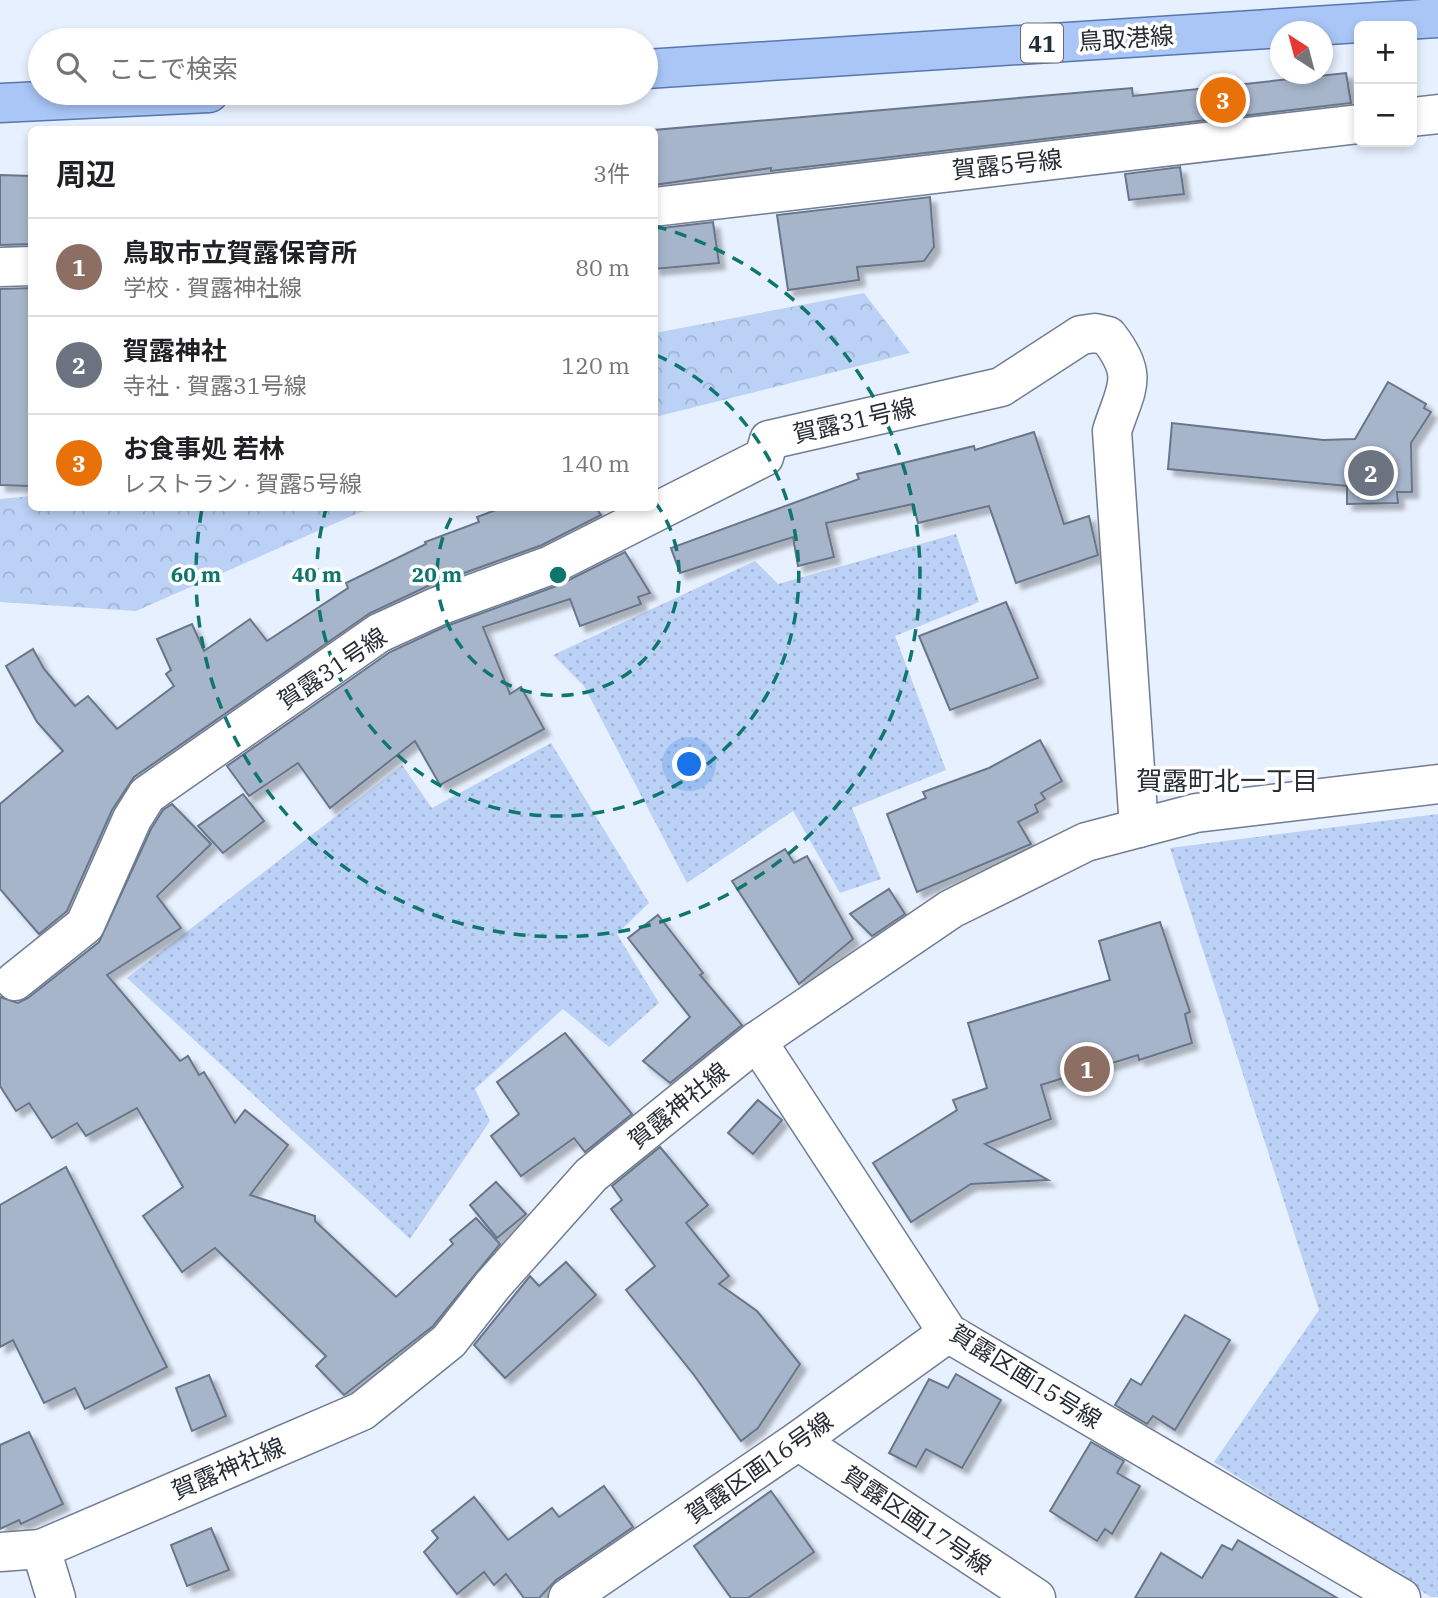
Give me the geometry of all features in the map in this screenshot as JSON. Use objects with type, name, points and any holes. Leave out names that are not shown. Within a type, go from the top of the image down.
[{"type":"main road","name":"鳥取港線","points":[[658,68],[1438,18]]},
{"type":"main road","points":[[0,103],[28,102]]},
{"type":"street","points":[[1417,116],[1438,114]]},
{"type":"street","name":"賀露5号線","points":[[658,207],[1354,125]]},
{"type":"street","points":[[0,267],[28,266]]},
{"type":"street","name":"賀露31号線","points":[[658,511],[764,457],[769,440],[1001,387],[1082,335],[1095,333],[1108,337],[1128,369],[1128,386],[1112,431],[1139,828]]},
{"type":"street","name":"賀露31号線","points":[[15,981],[85,925],[132,819],[147,796],[379,633],[436,607],[551,565],[658,511]]},
{"type":"street","name":"賀露神社線","points":[[0,1552],[41,1549],[362,1411],[449,1341],[492,1286],[591,1175],[757,1041],[951,909],[1086,842],[1196,813],[1438,784]]},
{"type":"street","name":"賀露区画15号線","points":[[757,1041],[948,1334],[1401,1598]]},
{"type":"street","name":"賀露区画16号線","points":[[568,1598],[798,1441],[948,1334]]},
{"type":"street","name":"賀露区画17号線","points":[[798,1441],[1030,1597]]},
{"type":"street","points":[[41,1549],[56,1598]]},
{"type":"green space","points":[[864,293],[910,353],[658,416],[658,332]]},
{"type":"green space","points":[[28,496],[28,511],[363,511],[136,611],[0,602],[0,499]]},
{"type":"green space","points":[[956,534],[979,602],[895,636],[946,770],[852,808],[881,879],[840,893],[793,811],[687,883],[584,686],[553,655],[755,561],[778,584]]},
{"type":"green space","points":[[551,743],[649,903],[617,934],[659,1003],[609,1047],[563,1009],[475,1089],[490,1121],[410,1239],[127,978],[402,765],[432,808]]},
{"type":"green space","points":[[1438,814],[1438,1597],[1431,1597],[1214,1462],[1319,1310],[1170,848]]},
{"type":"building","points":[[1346,73],[1351,103],[771,171],[771,168],[658,184],[658,130],[1132,88],[1133,96],[1270,81],[1270,84],[1333,84],[1333,74]]},
{"type":"building","points":[[1180,167],[1184,194],[1129,200],[1125,174]]},
{"type":"building","points":[[0,175],[28,176],[28,244],[0,245]]},
{"type":"building","points":[[930,197],[934,247],[924,261],[857,267],[859,280],[788,290],[777,215]]},
{"type":"building","points":[[713,222],[719,263],[658,269],[658,229]]},
{"type":"building","points":[[28,288],[28,486],[0,485],[0,289]]},
{"type":"building","points":[[1388,382],[1426,404],[1424,408],[1431,412],[1411,443],[1412,492],[1397,492],[1398,503],[1347,504],[1347,486],[1168,469],[1172,423],[1323,440],[1355,439]]},
{"type":"building","points":[[1034,432],[1064,524],[1089,516],[1098,555],[1016,583],[989,506],[918,523],[913,504],[826,523],[834,557],[798,566],[793,537],[680,573],[671,548],[859,479],[857,474],[974,446],[975,450]]},
{"type":"building","points":[[493,511],[598,511],[601,515],[542,545],[428,586],[370,613],[134,777],[112,810],[67,911],[39,934],[0,889],[0,804],[63,751],[37,722],[6,666],[33,649],[44,669],[75,706],[88,696],[117,729],[174,686],[166,674],[171,670],[157,639],[192,624],[204,651],[250,619],[267,641],[348,588],[346,583],[426,544],[425,542],[479,522],[477,517]]},
{"type":"building","points":[[625,552],[650,593],[638,597],[641,604],[580,626],[570,599],[483,627],[510,694],[521,687],[544,729],[440,785],[415,741],[330,808],[298,763],[249,796],[227,766],[390,652],[444,627],[559,585]]},
{"type":"building","points":[[1006,602],[1038,678],[950,710],[919,636]]},
{"type":"building","points":[[1040,740],[1062,781],[1041,793],[1045,799],[1035,805],[1038,812],[1018,822],[1031,844],[917,892],[887,814],[926,798],[923,792],[989,768]]},
{"type":"building","points":[[243,794],[264,821],[223,853],[198,826]]},
{"type":"building","points":[[172,804],[211,844],[157,896],[181,928],[107,975],[180,1061],[188,1056],[199,1075],[204,1072],[235,1123],[245,1110],[288,1145],[250,1195],[315,1216],[315,1221],[396,1297],[453,1244],[450,1240],[476,1218],[500,1244],[433,1326],[344,1395],[316,1366],[326,1356],[215,1248],[182,1272],[143,1216],[183,1187],[137,1108],[86,1136],[77,1123],[52,1138],[29,1103],[16,1111],[0,1086],[0,997],[18,1003],[28,998],[99,942],[151,829],[163,810]]},
{"type":"building","points":[[785,849],[794,863],[807,856],[853,939],[799,984],[732,881]]},
{"type":"building","points":[[889,889],[905,914],[872,936],[850,914]]},
{"type":"building","points":[[658,915],[703,973],[700,975],[742,1025],[670,1083],[643,1061],[690,1017],[628,938]]},
{"type":"building","points":[[1160,922],[1190,1012],[1185,1014],[1192,1043],[1139,1060],[1138,1055],[1041,1085],[1051,1119],[985,1144],[1048,1180],[971,1184],[911,1222],[873,1163],[957,1110],[953,1100],[987,1088],[968,1023],[1110,980],[1099,941]]},
{"type":"building","points":[[565,1033],[632,1114],[585,1152],[574,1138],[521,1176],[491,1136],[519,1114],[497,1082]]},
{"type":"building","points":[[758,1100],[782,1120],[753,1154],[728,1133]]},
{"type":"building","points":[[660,1147],[708,1205],[686,1223],[729,1276],[719,1284],[757,1311],[800,1364],[758,1428],[741,1441],[694,1375],[626,1290],[655,1266],[611,1209],[622,1200],[612,1186]]},
{"type":"building","points":[[66,1167],[167,1367],[85,1409],[75,1388],[44,1403],[13,1340],[0,1347],[0,1205]]},
{"type":"building","points":[[496,1182],[526,1214],[497,1238],[470,1205]]},
{"type":"building","points":[[566,1262],[596,1295],[505,1378],[474,1345],[530,1276],[539,1286]]},
{"type":"building","points":[[1185,1315],[1230,1340],[1175,1430],[1153,1416],[1147,1424],[1115,1405],[1131,1379],[1141,1385]]},
{"type":"building","points":[[956,1374],[1001,1400],[962,1468],[926,1449],[916,1467],[889,1453],[929,1379],[948,1388]]},
{"type":"building","points":[[209,1375],[226,1416],[192,1431],[176,1388]]},
{"type":"building","points":[[29,1432],[63,1504],[21,1524],[19,1520],[0,1529],[0,1445]]},
{"type":"building","points":[[1091,1442],[1124,1461],[1117,1473],[1140,1486],[1112,1534],[1105,1529],[1097,1541],[1050,1511]]},
{"type":"building","points":[[604,1486],[633,1527],[556,1580],[539,1598],[524,1598],[506,1574],[494,1585],[484,1572],[457,1594],[424,1552],[438,1538],[432,1531],[474,1497],[508,1540],[552,1508],[559,1517]]},
{"type":"building","points":[[771,1491],[814,1552],[748,1598],[731,1598],[694,1546]]},
{"type":"building","points":[[211,1528],[229,1570],[187,1586],[171,1545]]},
{"type":"building","points":[[1238,1540],[1337,1598],[1135,1598],[1161,1553],[1202,1578],[1222,1545],[1232,1550]]},
{"type":"place","name":"お食事処 若林","points":[[1223,100]]},
{"type":"place","name":"賀露神社","points":[[1371,473]]},
{"type":"place","name":"鳥取市立賀露保育所","points":[[1087,1069]]},
{"type":"district","name":"賀露町北一丁目","points":[[1227,780]]}]
